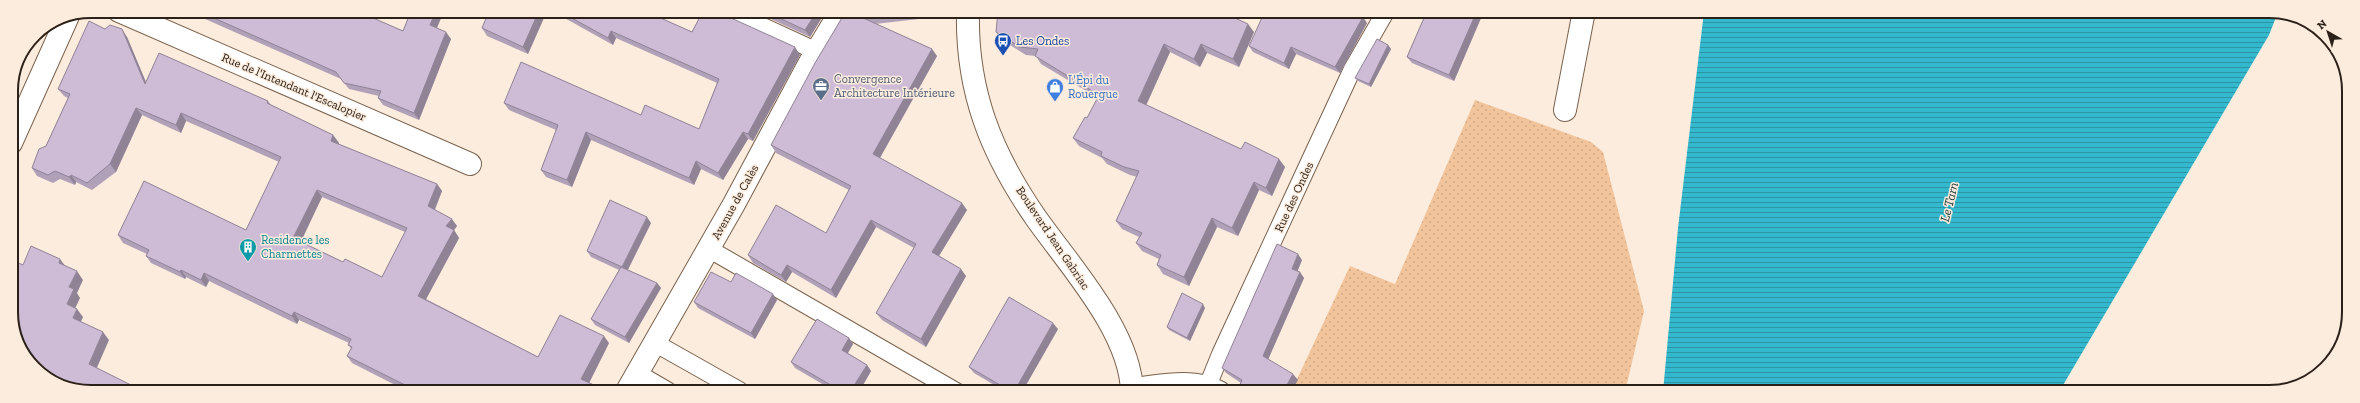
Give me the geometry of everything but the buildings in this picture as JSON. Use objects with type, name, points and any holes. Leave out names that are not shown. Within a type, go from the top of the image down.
[{"type":"street","name":"Rue de l'Intendant l'Escalopier","points":[[134,18],[470,164]]},
{"type":"street","name":"Avenue de Calès","points":[[632,382],[709,249],[816,51],[837,18]]},
{"type":"street","name":"Boulevard Jean Gabriac","points":[[968,18],[971,74],[980,113],[1000,157],[1036,217],[1074,268],[1108,321],[1124,354],[1131,385]]},
{"type":"street","points":[[1565,110],[1583,18]]},
{"type":"street","points":[[18,127],[65,23]]},
{"type":"street","points":[[1183,385],[1197,385]]},
{"type":"lane","points":[[744,18],[816,51]]},
{"type":"lane","name":"Rue des Ondes","points":[[1215,385],[1224,346],[1352,70],[1382,18]]},
{"type":"lane","points":[[709,249],[944,385]]},
{"type":"lane","points":[[655,343],[728,385]]},
{"type":"lane","points":[[632,382],[643,385]]},
{"type":"shaded area","points":[[1475,100],[1591,142],[1603,152],[1644,311],[1627,385],[1294,385],[1350,266],[1395,284]]},
{"type":"water","name":"Le Tarn","points":[[1703,18],[2275,19],[2269,35],[2063,385],[1664,385],[1678,228]]},
{"type":"place","name":"Les Ondes","points":[[1003,56]]},
{"type":"place","name":"Convergence Architecture Intérieure","points":[[821,101]]},
{"type":"place","name":"L'Épi du Rouergue","points":[[1055,102]]},
{"type":"place","name":"Residence les Charmettes","points":[[248,262]]}]
